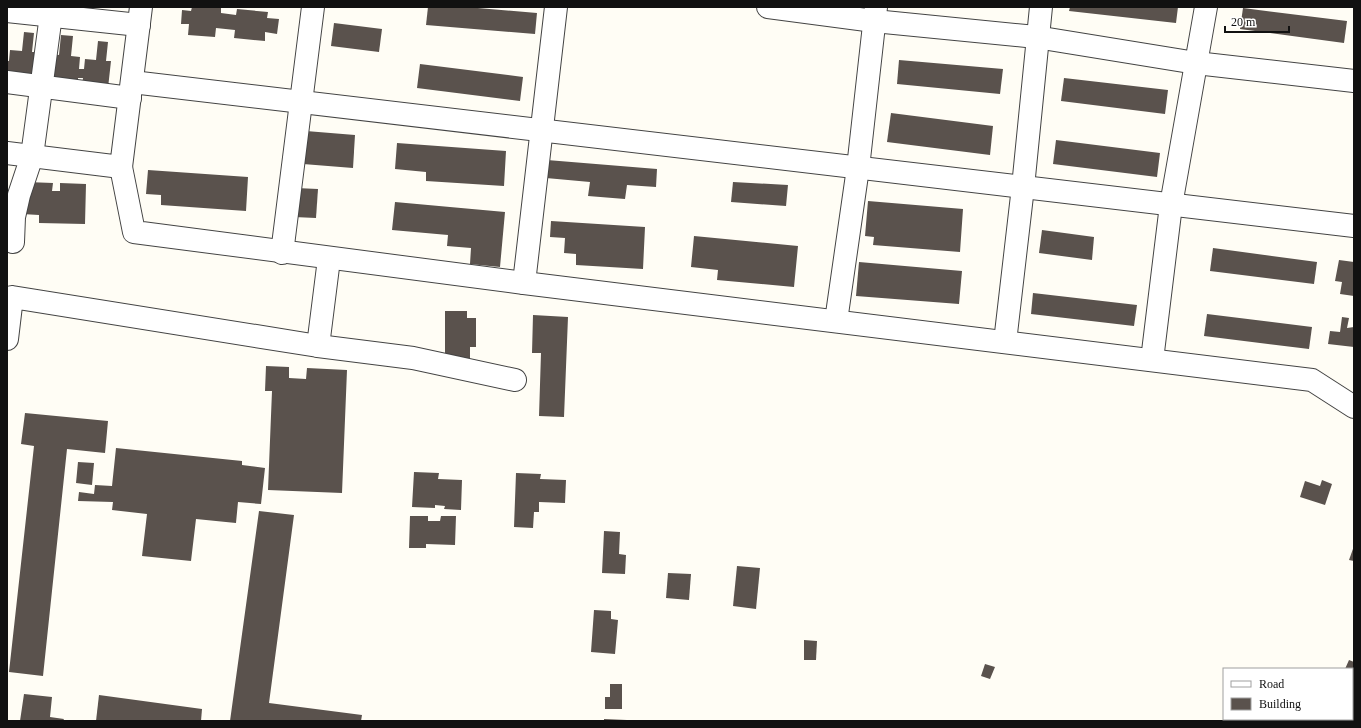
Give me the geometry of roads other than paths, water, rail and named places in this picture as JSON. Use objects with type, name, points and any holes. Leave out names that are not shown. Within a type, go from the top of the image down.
[{"type":"street","points":[[282,253],[312,7]]},
{"type":"street","points":[[524,283],[543,131],[556,7]]},
{"type":"street","points":[[768,7],[875,14],[1036,37],[1196,63],[1354,81]]},
{"type":"street","points":[[1005,342],[1023,187],[1036,37],[1041,7]]},
{"type":"street","points":[[1152,360],[1171,205],[1206,7]]},
{"type":"street","points":[[7,11],[51,15],[140,16],[121,167],[134,232],[282,253],[1312,380],[1354,407]]},
{"type":"street","points":[[836,321],[858,168],[875,14]]},
{"type":"street","points":[[13,242],[14,217],[19,195],[32,156],[51,15]]},
{"type":"street","points":[[7,82],[41,86],[131,90],[301,102],[1354,226]]},
{"type":"street","points":[[7,153],[121,167]]},
{"type":"street","points":[[318,346],[330,259]]},
{"type":"street","points":[[7,338],[12,297],[318,346],[413,358],[515,380]]}]
